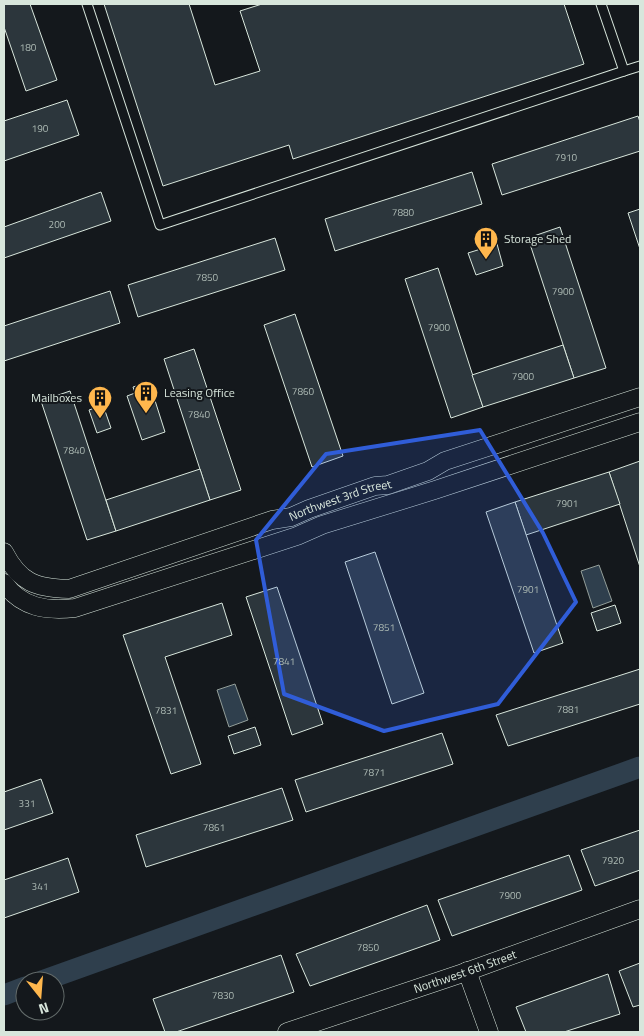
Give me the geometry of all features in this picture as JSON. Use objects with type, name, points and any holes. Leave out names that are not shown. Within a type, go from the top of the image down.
[{"type":"street","name":"Northwest 3rd Street","points":[[4,552],[15,571],[28,582],[49,588],[69,589],[272,520],[291,517],[375,486],[388,485],[428,471],[445,462],[640,397]]},
{"type":"street","name":"Northwest 3rd Street","points":[[4,583],[20,599],[41,608],[55,610],[75,608],[297,536],[322,525],[640,422]]},
{"type":"street","name":"Northwest 6th Street","points":[[287,1032],[640,909]]},
{"type":"street","points":[[466,971],[489,1032]]},
{"type":"lane","points":[[87,4],[160,225],[640,66]]},
{"type":"lane","points":[[601,4],[624,71]]},
{"type":"highlighted area","points":[[480,430],[543,533],[576,602],[498,704],[384,731],[284,694],[256,540],[326,454]]},
{"type":"water","points":[[599,565],[612,601],[593,608],[581,571]]},
{"type":"water","points":[[235,684],[248,720],[229,727],[217,690]]},
{"type":"building","points":[[4,4],[30,4],[57,80],[26,91],[4,27]]},
{"type":"building","points":[[104,4],[189,4],[215,85],[260,71],[240,11],[262,4],[564,4],[584,64],[293,159],[289,145],[163,186]]},
{"type":"building","points":[[67,100],[79,135],[4,161],[4,121]]},
{"type":"building","points":[[638,116],[640,122],[640,151],[502,195],[492,164]]},
{"type":"building","points":[[472,172],[482,204],[335,251],[325,219]]},
{"type":"building","points":[[101,192],[111,221],[4,258],[4,227]]},
{"type":"building","points":[[640,209],[640,249],[628,213]]},
{"type":"building","points":[[560,227],[606,368],[574,378],[528,238]]},
{"type":"building","points":[[275,238],[285,270],[138,317],[128,285]]},
{"type":"building","name":"Storage Shed","points":[[497,244],[503,266],[476,275],[468,253]]},
{"type":"building","points":[[438,268],[483,407],[451,418],[405,279]]},
{"type":"building","points":[[110,291],[120,323],[4,361],[4,326]]},
{"type":"building","points":[[295,314],[343,456],[312,467],[264,325]]},
{"type":"building","points":[[563,345],[574,378],[483,407],[472,375]]},
{"type":"building","points":[[194,349],[241,490],[210,500],[164,359]]},
{"type":"building","name":"Leasing Office","points":[[140,385],[142,391],[151,388],[165,432],[142,440],[127,396],[135,393],[133,387]]},
{"type":"building","points":[[70,391],[116,531],[87,540],[41,401]]},
{"type":"building","name":"Mailboxes","points":[[103,405],[111,428],[97,433],[89,410]]},
{"type":"building","points":[[640,461],[640,567],[609,472]]},
{"type":"building","points":[[200,469],[210,500],[116,531],[106,500]]},
{"type":"building","points":[[609,472],[620,504],[526,535],[515,502]]},
{"type":"building","points":[[515,502],[563,643],[534,653],[486,512]]},
{"type":"building","points":[[375,552],[424,693],[392,704],[345,562]]},
{"type":"building","points":[[277,587],[323,724],[292,735],[246,597]]},
{"type":"building","points":[[222,603],[232,635],[165,657],[201,764],[171,774],[123,635]]},
{"type":"building","points":[[615,605],[621,623],[597,631],[591,613]]},
{"type":"building","points":[[640,669],[640,704],[508,746],[496,715]]},
{"type":"building","points":[[255,727],[261,745],[234,754],[228,736]]},
{"type":"building","points":[[442,733],[453,764],[306,812],[295,780]]},
{"type":"building","points":[[41,779],[53,813],[4,830],[4,792]]},
{"type":"building","points":[[282,788],[293,820],[146,867],[136,835]]},
{"type":"building","points":[[640,830],[640,870],[595,886],[581,850]]},
{"type":"building","points":[[569,855],[582,890],[452,936],[438,900]]},
{"type":"building","points":[[68,858],[79,892],[4,918],[4,880]]},
{"type":"building","points":[[427,905],[440,940],[310,986],[296,954]]},
{"type":"building","points":[[281,955],[294,992],[176,1032],[165,1032],[153,999]]},
{"type":"building","points":[[640,963],[640,1005],[633,1007],[619,971]]},
{"type":"building","points":[[608,974],[620,1014],[564,1032],[526,1032],[516,1007]]},
{"type":"waterway","points":[[65,973],[640,767]]},
{"type":"waterway","points":[[4,995],[15,991]]},
{"type":"place","name":"Storage Shed","points":[[486,260]]},
{"type":"place","name":"Leasing Office","points":[[146,414]]},
{"type":"place","name":"Mailboxes","points":[[100,419]]}]
